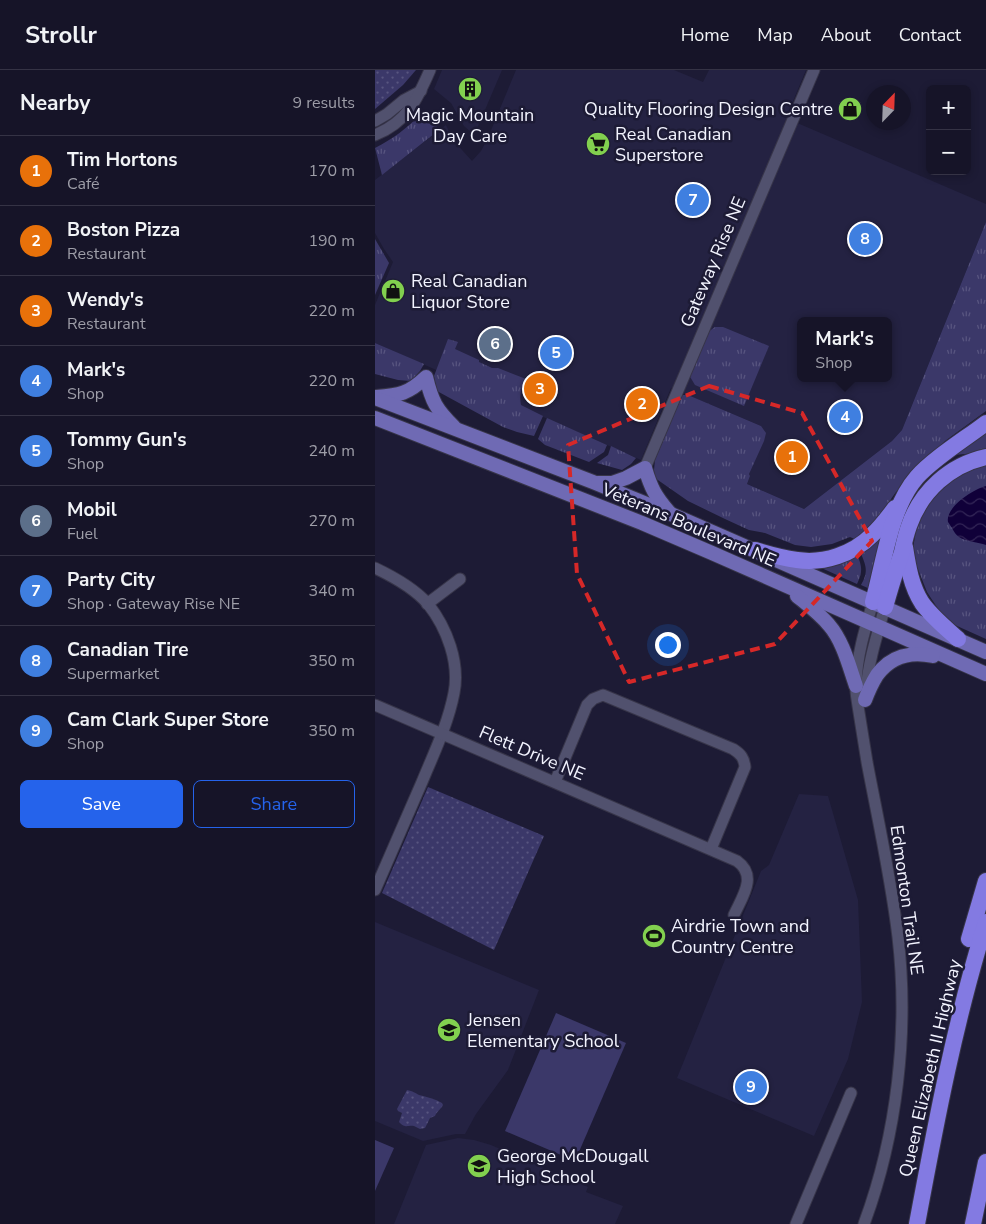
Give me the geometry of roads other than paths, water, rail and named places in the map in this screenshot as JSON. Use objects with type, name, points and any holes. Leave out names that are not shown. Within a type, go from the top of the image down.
[{"type":"highway","points":[[879,605],[895,516],[910,486],[928,466],[986,423]]},
{"type":"highway","points":[[879,605],[905,542],[909,526],[920,503],[943,477],[961,466],[986,458]]},
{"type":"highway","points":[[755,550],[798,560],[819,560],[841,556],[874,534],[903,498]]},
{"type":"highway","points":[[905,542],[910,576],[916,593],[930,612],[958,639]]},
{"type":"highway","points":[[936,1122],[947,1026],[986,881]]},
{"type":"highway","name":"Queen Elizabeth II Highway","points":[[917,1224],[936,1122],[957,1028],[986,922]]},
{"type":"highway","points":[[973,1224],[986,1162]]},
{"type":"main road","points":[[375,398],[397,395],[417,385],[425,377],[434,403],[442,415],[459,430]]},
{"type":"main road","name":"Veterans Boulevard NE","points":[[375,398],[671,514],[986,652]]},
{"type":"main road","name":"Veterans Boulevard NE","points":[[375,418],[642,523],[986,674]]},
{"type":"main road","points":[[593,482],[612,483],[645,468],[653,492],[671,514]]},
{"type":"main road","points":[[783,584],[830,626],[840,642],[855,686]]},
{"type":"main road","points":[[865,700],[876,677],[883,668],[896,658],[908,654],[921,653],[953,659]]},
{"type":"street","points":[[375,135],[392,126],[411,108],[430,70]]},
{"type":"street","name":"Gateway Rise NE","points":[[645,468],[813,70]]},
{"type":"street","points":[[375,121],[404,100],[421,91]]},
{"type":"street","points":[[375,568],[405,584],[427,604],[442,626],[453,660],[454,691],[442,734],[375,890]]},
{"type":"street","points":[[427,604],[460,579]]},
{"type":"street","name":"Edmonton Trail NE","points":[[863,1224],[879,1175],[891,1122],[900,1046],[901,996],[898,938],[855,686],[857,665],[879,605]]},
{"type":"street","name":"Edmonton Trail NE","points":[[861,728],[873,624]]},
{"type":"street","points":[[555,782],[587,705],[593,699],[603,695],[733,749],[741,754],[745,760],[745,767],[711,849]]},
{"type":"street","name":"Flett Drive NE","points":[[375,705],[737,861],[743,865],[748,879],[734,915]]},
{"type":"street","points":[[796,1224],[851,1093]]},
{"type":"water","points":[[986,486],[986,545],[959,537],[948,522],[948,516],[961,500]]},
{"type":"place","name":"Magic Mountain Day Care","points":[[470,89]]},
{"type":"place","name":"Quality Flooring Design Centre","points":[[850,109]]},
{"type":"place","name":"Real Canadian Superstore","points":[[598,144]]},
{"type":"place","name":"Party City","points":[[693,200]]},
{"type":"place","name":"Canadian Tire","points":[[865,239]]},
{"type":"place","name":"Real Canadian Liquor Store","points":[[393,291]]},
{"type":"place","name":"Mobil","points":[[495,344]]},
{"type":"place","name":"Tommy Gun's","points":[[556,353]]},
{"type":"place","name":"Wendy's","points":[[540,389]]},
{"type":"place","name":"Boston Pizza","points":[[642,404]]},
{"type":"place","name":"Mark's","points":[[845,417]]},
{"type":"place","name":"Tim Hortons","points":[[792,457]]},
{"type":"place","name":"Airdrie Town and Country Centre","points":[[654,936]]},
{"type":"place","name":"Jensen Elementary School","points":[[449,1030]]},
{"type":"place","name":"Cam Clark Super Store","points":[[751,1087]]},
{"type":"place","name":"George McDougall High School","points":[[479,1166]]}]
